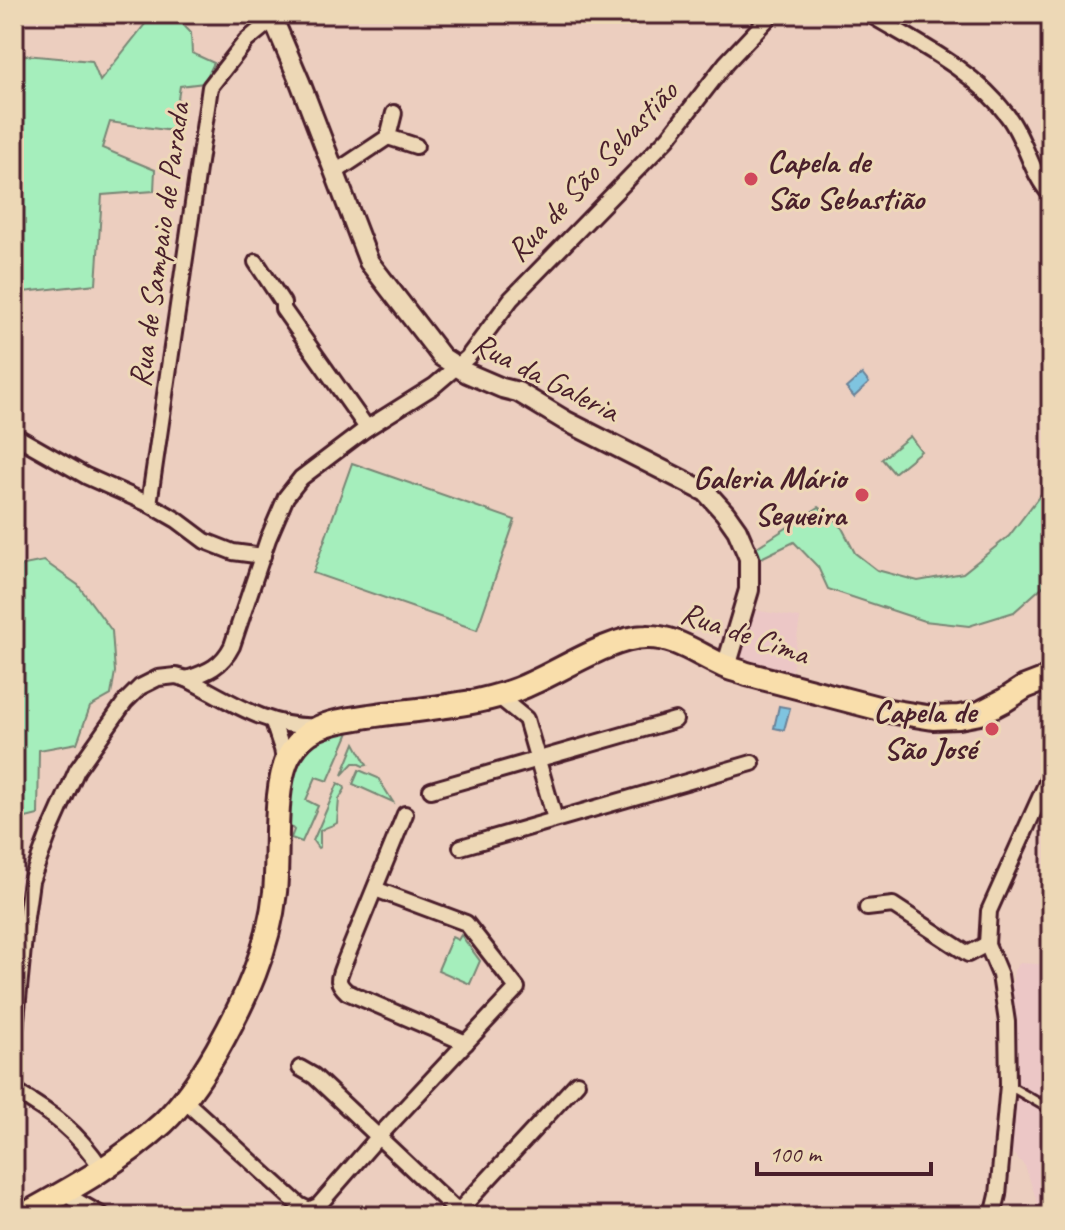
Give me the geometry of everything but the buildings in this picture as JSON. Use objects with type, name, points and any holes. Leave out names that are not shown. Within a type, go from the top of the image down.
[{"type":"main road","name":"Rua de Cima","points":[[325,725],[498,696],[615,644],[641,637],[672,639],[726,667],[889,711],[933,718],[980,713],[1025,687],[1051,677]]},
{"type":"main road","points":[[22,1216],[102,1169],[163,1123],[184,1100],[210,1062],[239,1011],[257,970],[270,923],[278,864],[281,781],[288,758],[298,743],[313,730],[325,725]]},
{"type":"street","name":"Rua de São Sebastião","points":[[187,679],[212,669],[226,659],[286,497],[301,478],[367,428],[434,386],[468,357],[511,299],[668,138],[726,63],[772,14]]},
{"type":"street","points":[[869,14],[966,73],[995,99],[1010,118],[1041,185],[1051,195]]},
{"type":"street","name":"Rua da Galeria","points":[[272,16],[369,262],[442,357],[456,368],[518,392],[566,421],[706,492],[737,530],[749,558],[749,590],[726,667]]},
{"type":"street","name":"Rua de Sampaio de Parada","points":[[149,504],[210,87],[246,41],[272,16]]},
{"type":"street","points":[[334,173],[388,137],[394,113]]},
{"type":"street","points":[[388,137],[416,146]]},
{"type":"street","points":[[256,262],[283,303],[283,309],[367,428]]},
{"type":"street","points":[[14,435],[86,476],[149,504],[205,541],[233,552],[263,556]]},
{"type":"street","points":[[14,1040],[31,881],[77,770],[125,702],[140,687],[158,678],[176,676],[273,722],[305,727],[325,725]]},
{"type":"street","points":[[530,684],[526,719],[555,819]]},
{"type":"street","points":[[498,696],[526,719]]},
{"type":"street","points":[[431,790],[675,720]]},
{"type":"street","points":[[273,722],[285,768]]},
{"type":"street","points":[[461,847],[752,763]]},
{"type":"street","points":[[993,1216],[998,1195],[1008,1085],[1007,1022],[1000,975],[987,944],[989,911],[1051,773]]},
{"type":"street","points":[[405,814],[343,966],[340,986],[347,992],[466,1043]]},
{"type":"street","points":[[184,1100],[299,1205],[309,1210],[318,1206],[517,988],[466,923],[375,889]]},
{"type":"street","points":[[867,908],[893,905],[968,954],[987,944]]},
{"type":"street","points":[[300,1068],[314,1076],[379,1136],[456,1214],[577,1083]]},
{"type":"street","points":[[14,1091],[51,1113],[70,1129],[102,1169]]},
{"type":"street","points":[[63,1193],[103,1216]]},
{"type":"lane","points":[[1008,1085],[1051,1110]]},
{"type":"shaded area","points":[[749,609],[800,618],[791,679],[739,663],[736,656]]},
{"type":"shaded area","points":[[1020,963],[1051,965],[1051,1216],[1042,1216],[1025,1166],[1009,1150],[1017,1072],[1012,985],[1014,970]]},
{"type":"green space","points":[[153,14],[176,14],[191,33],[192,53],[214,63],[204,83],[180,86],[173,131],[110,122],[102,148],[155,170],[154,191],[102,195],[96,284],[23,292],[14,287],[14,68],[25,55],[92,61],[100,81]]},
{"type":"green space","points":[[910,436],[921,451],[894,473],[882,459]]},
{"type":"green space","points":[[352,463],[515,520],[477,630],[313,573]]},
{"type":"green space","points":[[1051,481],[1051,579],[1014,612],[969,626],[924,621],[828,589],[818,567],[794,542],[757,560],[754,549],[819,507],[840,524],[855,553],[877,570],[918,581],[963,573],[1009,536]]},
{"type":"green space","points":[[44,561],[78,585],[112,631],[115,672],[111,695],[90,707],[77,743],[39,750],[38,815],[14,821],[14,567]]},
{"type":"green space","points":[[350,730],[328,781],[316,777],[306,800],[318,806],[302,842],[291,838],[294,830],[286,822],[287,806],[297,758],[322,733]]},
{"type":"green space","points":[[355,743],[367,765],[353,763],[342,775]]},
{"type":"green space","points":[[359,770],[378,778],[393,802],[353,784]]},
{"type":"green space","points":[[338,783],[345,789],[339,799],[337,823],[320,831],[318,848],[313,841]]},
{"type":"green space","points":[[461,935],[480,961],[470,984],[438,970],[452,937],[458,940]]},
{"type":"water","points":[[862,374],[869,383],[854,397],[846,388]]},
{"type":"water","points":[[779,706],[790,708],[784,730],[774,728]]},
{"type":"place","name":"Capela de São Sebastião","points":[[751,179]]},
{"type":"place","name":"Galeria Mário Sequeira","points":[[862,495]]},
{"type":"place","name":"Capela de São José","points":[[992,729]]}]
